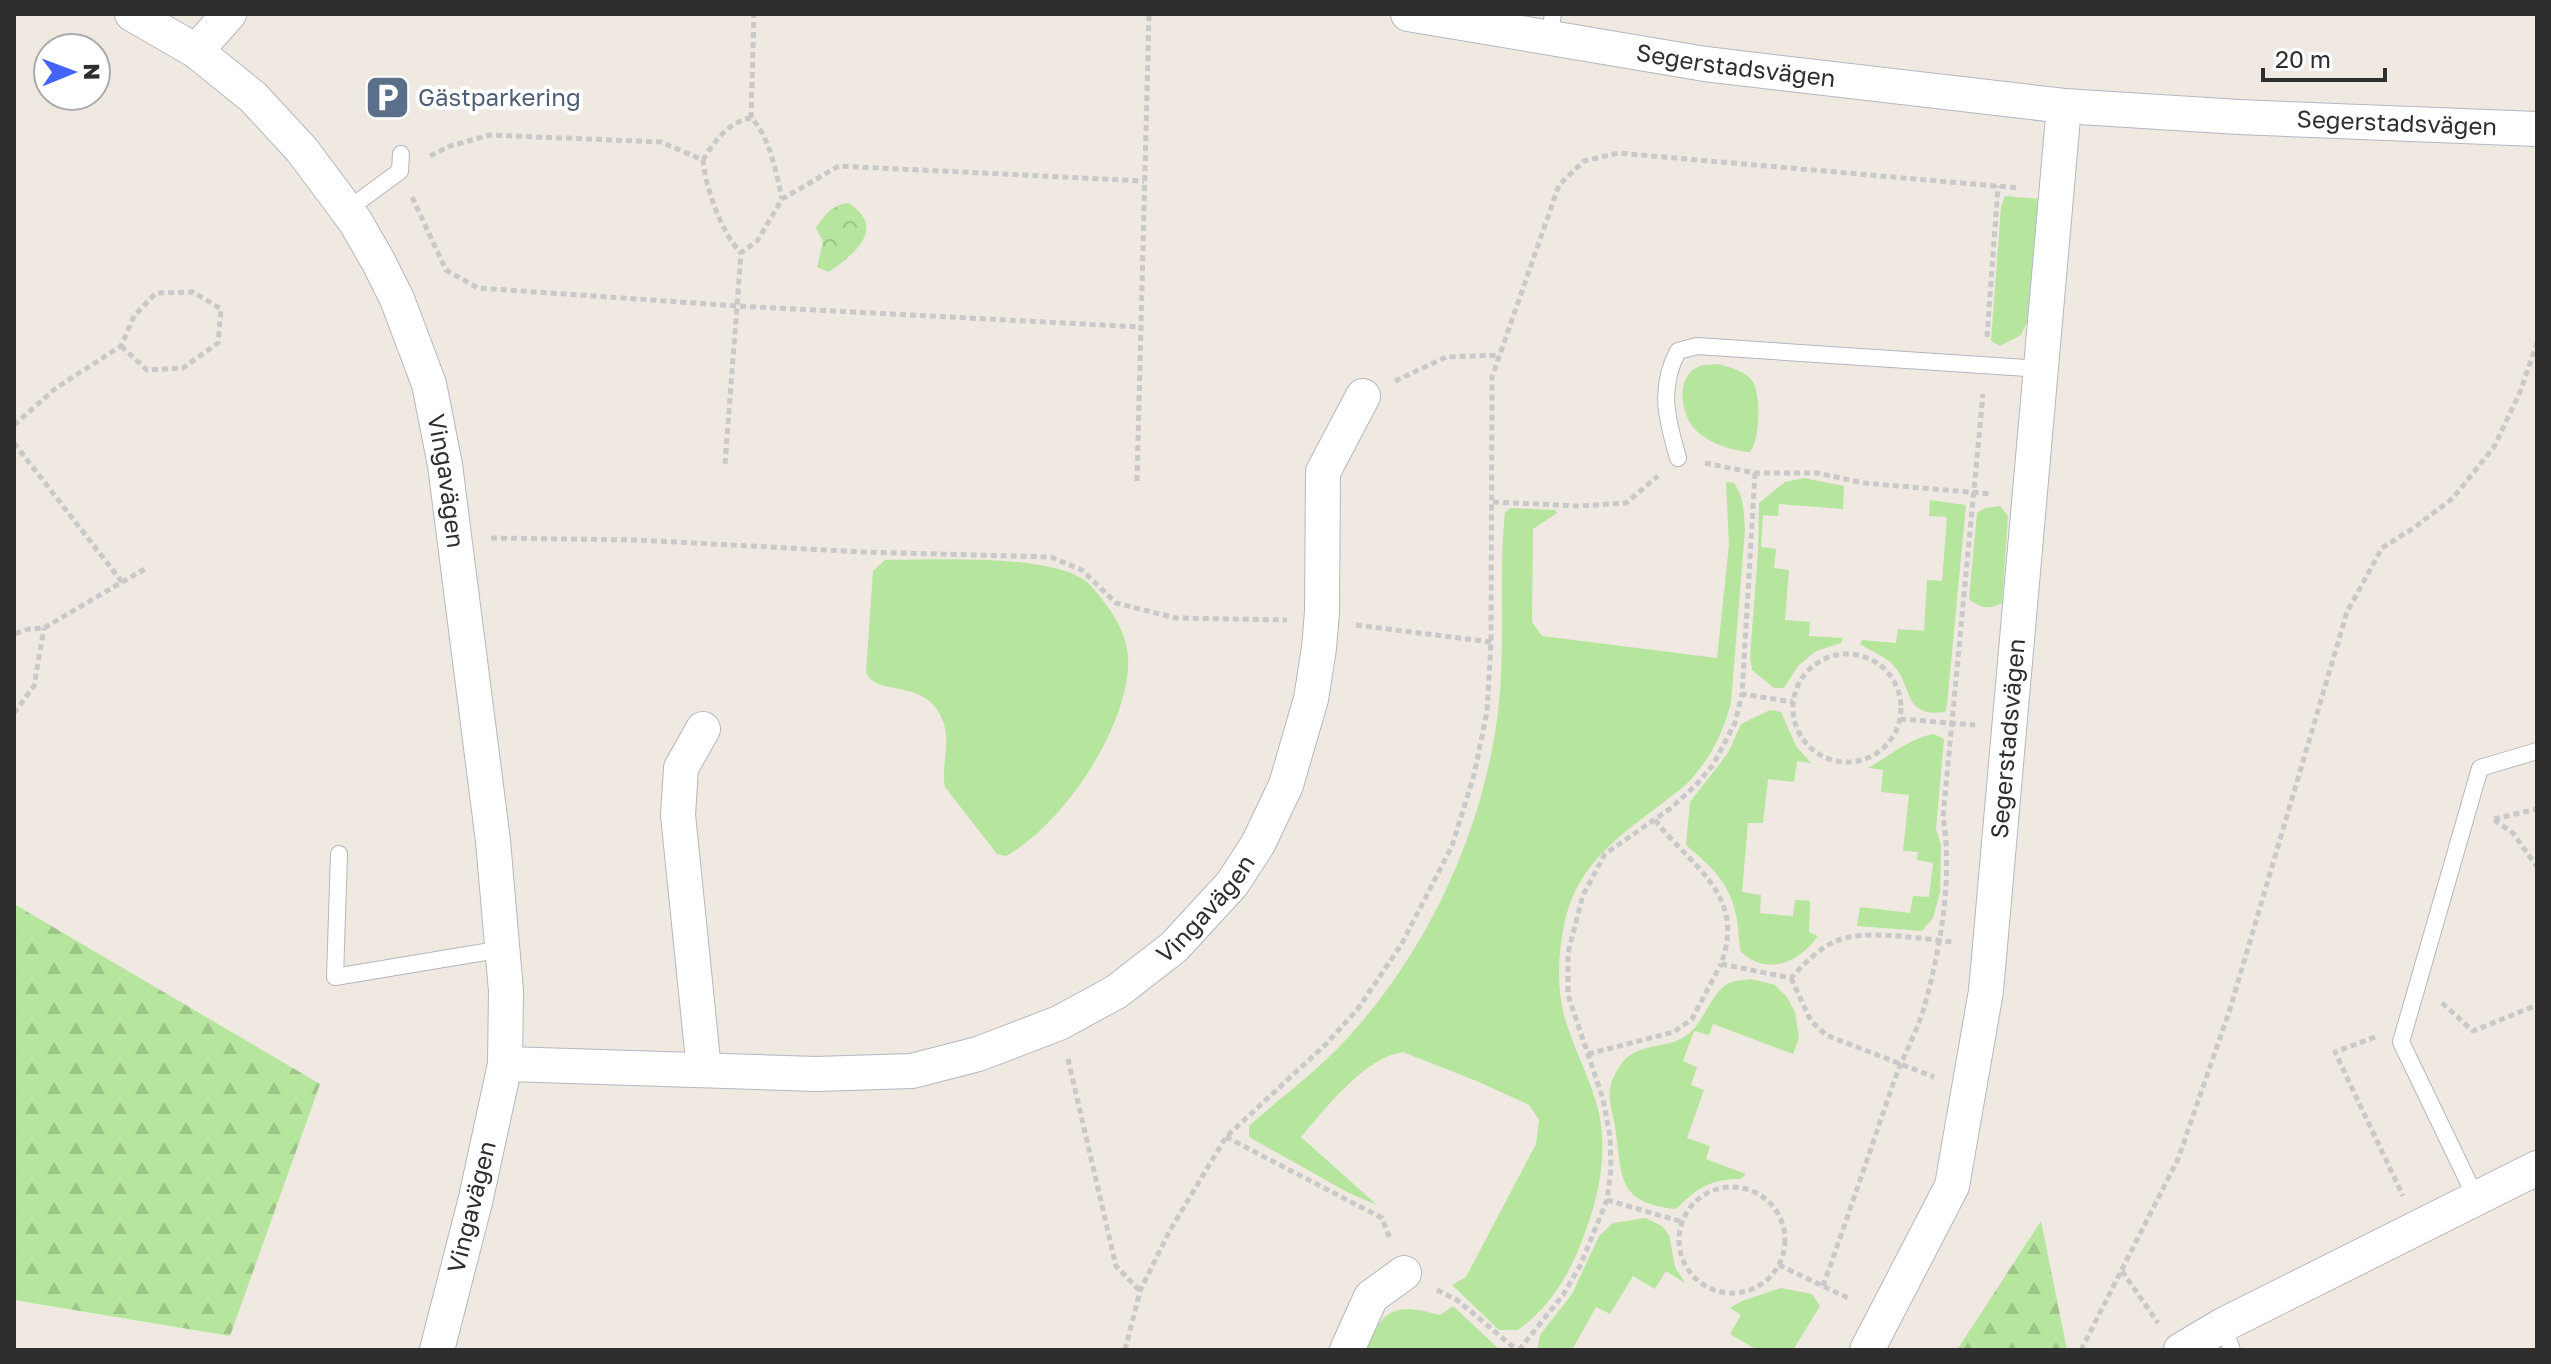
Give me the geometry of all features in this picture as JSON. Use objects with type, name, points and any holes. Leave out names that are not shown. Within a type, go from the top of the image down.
[{"type":"street","name":"Vingavägen","points":[[132,14],[196,51],[253,97],[302,150],[347,210],[397,299],[429,384],[445,465],[493,841],[506,991],[505,1064],[476,1198],[437,1350]]},
{"type":"street","points":[[196,51],[229,14]]},
{"type":"street","name":"Segerstadsvägen","points":[[1408,14],[1551,26],[1705,64],[2064,106],[2239,117],[2537,129]]},
{"type":"street","name":"Segerstadsvägen","points":[[1867,1350],[1952,1186],[1986,991],[2064,106]]},
{"type":"street","name":"Vingavägen","points":[[505,1064],[816,1074],[912,1071],[978,1054],[1059,1023],[1116,992],[1174,947],[1232,884],[1258,844],[1286,785],[1311,699],[1321,620],[1323,472],[1363,396]]},
{"type":"street","points":[[703,729],[681,768],[678,815],[704,1070]]},
{"type":"street","points":[[2171,1339],[2228,1337],[2476,1198],[2537,1168]]},
{"type":"street","points":[[1347,1350],[1371,1297],[1404,1273]]},
{"type":"lane","points":[[347,210],[400,162]]},
{"type":"lane","points":[[1678,458],[1664,398],[1669,367],[1678,351],[1697,346],[2040,369]]},
{"type":"lane","points":[[2476,1198],[2401,1042],[2480,768],[2537,751]]},
{"type":"lane","points":[[339,854],[335,977],[503,949]]},
{"type":"path","points":[[751,118],[754,14]]},
{"type":"path","points":[[1137,481],[1149,14]]},
{"type":"path","points":[[725,464],[741,253],[731,243],[710,194],[703,160],[713,144],[739,120],[751,118]]},
{"type":"path","points":[[751,118],[759,125],[782,199]]},
{"type":"path","points":[[703,160],[661,142],[490,135],[400,162],[446,270],[478,288],[738,306],[1141,327]]},
{"type":"path","points":[[1125,1350],[1140,1291],[1169,1232],[1226,1137],[1325,1045],[1357,1010],[1401,945],[1452,846],[1474,775],[1487,712],[1491,642],[1492,377],[1559,185],[1584,161],[1618,153],[2055,191]]},
{"type":"path","points":[[741,253],[758,240],[782,199],[839,166],[1144,181]]},
{"type":"path","points":[[1823,1286],[1900,1064],[1925,1006],[1947,886],[1947,839],[1943,817],[1975,492],[1998,186]]},
{"type":"path","points":[[14,425],[56,388],[121,346],[134,316],[156,293],[193,292],[221,309],[218,343],[183,368],[147,370],[121,346]]},
{"type":"path","points":[[2081,1350],[2178,1159],[2230,1009],[2347,612],[2382,548],[2453,498],[2494,447],[2520,392],[2537,343]]},
{"type":"path","points":[[1363,396],[1446,357],[1500,355]]},
{"type":"path","points":[[14,443],[122,582]]},
{"type":"path","points":[[1493,502],[1580,506],[1626,503],[1678,458],[1755,473],[1817,473],[1864,483],[2029,497]]},
{"type":"path","points":[[1226,1137],[1382,1218],[1404,1273],[1457,1300],[1518,1350],[1563,1295],[1580,1266],[1607,1200],[1611,1169],[1610,1136],[1603,1099],[1568,995],[1568,953],[1575,919],[1583,895],[1605,854],[1655,820],[1695,786],[1713,765],[1735,723],[1742,694],[1755,473]]},
{"type":"path","points":[[454,538],[638,540],[863,552],[1051,557],[1082,570],[1116,603],[1176,618],[1321,620],[1491,642]]},
{"type":"path","points":[[14,634],[44,628],[147,568]]},
{"type":"path","points":[[14,713],[34,686],[44,628]]},
{"type":"path","points":[[1839,654],[1858,655],[1875,662],[1891,677],[1900,699],[1900,719],[1893,736],[1880,751],[1866,759],[1847,762],[1826,758],[1809,747],[1799,733],[1792,711],[1793,702],[1802,677],[1820,661],[1839,654]]},
{"type":"path","points":[[1742,694],[1793,702]]},
{"type":"path","points":[[1900,719],[2009,727]]},
{"type":"path","points":[[2469,805],[2513,833],[2537,867]]},
{"type":"path","points":[[2493,820],[2537,809]]},
{"type":"path","points":[[1588,1054],[1674,1032],[1692,1019],[1721,964],[1728,933],[1719,892],[1655,820]]},
{"type":"path","points":[[1791,978],[1809,959],[1835,941],[1884,936],[1990,945]]},
{"type":"path","points":[[1721,964],[1791,978]]},
{"type":"path","points":[[1791,978],[1811,1021],[1826,1035],[1968,1090]]},
{"type":"path","points":[[2419,983],[2473,1031],[2537,1005]]},
{"type":"path","points":[[1059,1023],[1116,1266],[1140,1291]]},
{"type":"path","points":[[2406,1026],[2335,1052],[2408,1206]]},
{"type":"path","points":[[1717,1189],[1745,1189],[1760,1195],[1769,1202],[1784,1227],[1784,1251],[1779,1265],[1764,1283],[1744,1292],[1727,1293],[1708,1288],[1685,1265],[1680,1251],[1679,1232],[1692,1205],[1717,1189]]},
{"type":"path","points":[[1607,1200],[1683,1222]]},
{"type":"path","points":[[1779,1265],[1884,1316]]},
{"type":"path","points":[[2122,1271],[2171,1339]]},
{"type":"green space","points":[[2005,196],[2040,199],[2030,316],[2021,335],[2000,346],[1991,341],[2001,207]]},
{"type":"green space","points":[[848,203],[860,212],[866,231],[857,249],[829,272],[817,267],[823,241],[816,228],[829,211]]},
{"type":"green space","points":[[1719,364],[1746,375],[1756,388],[1757,428],[1750,452],[1727,448],[1704,437],[1693,427],[1685,412],[1683,394],[1687,377],[1700,366]]},
{"type":"green space","points":[[1804,478],[1844,486],[1843,509],[1779,504],[1778,516],[1763,515],[1761,547],[1776,549],[1774,568],[1789,570],[1785,620],[1810,622],[1809,636],[1843,638],[1841,643],[1816,651],[1798,666],[1784,688],[1774,688],[1752,670],[1750,656],[1759,503],[1785,482]]},
{"type":"green space","points":[[1726,482],[1734,483],[1740,494],[1745,530],[1731,702],[1725,723],[1700,769],[1682,788],[1598,858],[1576,890],[1568,909],[1560,952],[1560,994],[1564,1015],[1599,1113],[1602,1130],[1600,1179],[1581,1243],[1556,1291],[1539,1312],[1518,1330],[1499,1330],[1452,1285],[1466,1277],[1536,1144],[1539,1120],[1529,1105],[1403,1052],[1374,1063],[1347,1086],[1301,1137],[1377,1205],[1347,1192],[1249,1137],[1249,1126],[1329,1057],[1371,1011],[1423,933],[1464,848],[1479,803],[1498,712],[1505,512],[1511,508],[1555,510],[1557,513],[1533,529],[1532,622],[1542,636],[1717,658],[1729,545]]},
{"type":"green space","points":[[1930,500],[1966,505],[1947,705],[1945,712],[1931,713],[1915,705],[1893,665],[1860,644],[1862,640],[1896,643],[1898,629],[1924,631],[1927,580],[1942,581],[1947,517],[1929,516]]},
{"type":"green space","points":[[2000,506],[2008,516],[2002,603],[1985,607],[1969,599],[1977,513],[1985,508]]},
{"type":"green space","points":[[885,560],[987,560],[1042,565],[1065,571],[1090,585],[1111,611],[1121,630],[1128,656],[1126,683],[1119,711],[1106,741],[1071,797],[1028,841],[1006,856],[997,854],[945,787],[946,732],[937,709],[916,693],[871,680],[866,672],[873,571]]},
{"type":"green space","points":[[1770,710],[1781,712],[1796,746],[1811,763],[1797,761],[1794,782],[1768,779],[1763,823],[1748,823],[1742,892],[1761,895],[1760,913],[1793,916],[1795,900],[1810,901],[1809,932],[1818,936],[1802,953],[1772,965],[1751,959],[1741,952],[1737,920],[1729,893],[1711,868],[1686,845],[1690,802],[1728,753],[1741,724]]},
{"type":"green space","points":[[1934,734],[1944,739],[1936,829],[1941,845],[1940,892],[1933,918],[1922,931],[1857,926],[1860,907],[1910,913],[1913,896],[1929,897],[1933,863],[1917,860],[1918,852],[1903,851],[1909,795],[1881,792],[1883,770],[1868,768],[1908,743]]},
{"type":"green space","points":[[14,904],[320,1084],[230,1336],[14,1300]]},
{"type":"green space","points":[[1751,979],[1775,985],[1787,997],[1795,1012],[1799,1038],[1793,1054],[1713,1024],[1709,1035],[1694,1031],[1683,1061],[1697,1067],[1691,1085],[1704,1090],[1687,1138],[1710,1146],[1706,1159],[1746,1174],[1741,1179],[1705,1186],[1676,1209],[1643,1201],[1627,1186],[1620,1164],[1610,1098],[1616,1073],[1635,1052],[1676,1041],[1691,1032],[1727,984]]},
{"type":"green space","points":[[1645,1218],[1662,1226],[1669,1235],[1675,1267],[1685,1283],[1666,1271],[1655,1289],[1633,1276],[1610,1314],[1596,1307],[1572,1350],[1537,1350],[1540,1335],[1572,1294],[1599,1236],[1613,1223]]},
{"type":"green space","points":[[2041,1221],[2067,1350],[1957,1350]]},
{"type":"green space","points":[[1781,1288],[1812,1294],[1820,1306],[1793,1350],[1754,1350],[1730,1334],[1741,1315],[1730,1308]]},
{"type":"green space","points":[[1453,1306],[1500,1350],[1364,1350],[1378,1325],[1392,1312],[1412,1310],[1440,1315]]},
{"type":"place","name":"Gästparkering","points":[[387,98]]}]
